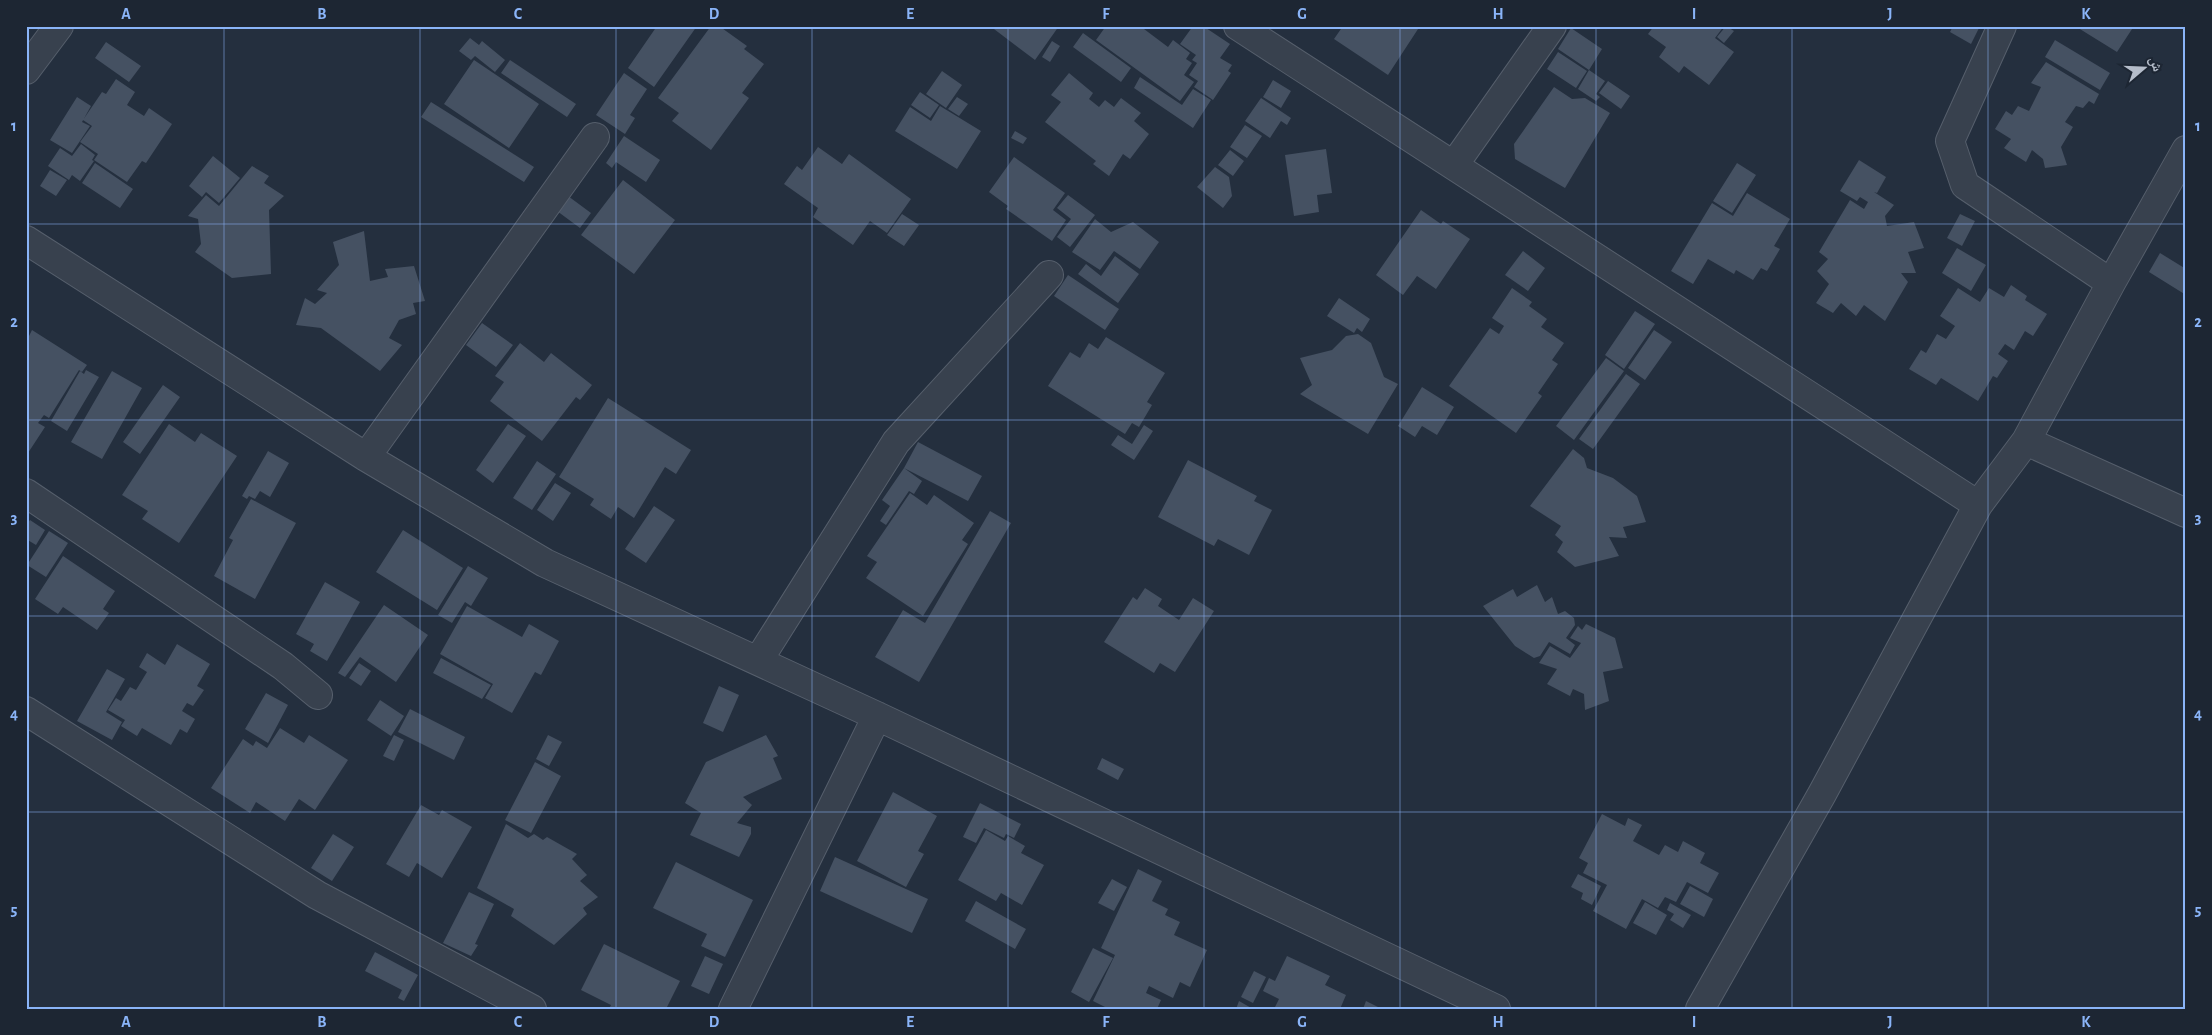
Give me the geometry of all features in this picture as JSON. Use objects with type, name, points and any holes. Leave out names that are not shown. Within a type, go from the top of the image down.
[{"type":"street","points":[[26,70],[59,26]]},
{"type":"street","points":[[1238,26],[1978,505]]},
{"type":"street","points":[[1454,165],[1552,26]]},
{"type":"street","points":[[2002,26],[1950,141],[1965,185],[2111,283]]},
{"type":"street","points":[[366,457],[595,137]]},
{"type":"street","points":[[1700,1009],[1822,794],[1978,505],[2026,441],[2111,283],[2186,150]]},
{"type":"street","points":[[26,240],[366,457],[545,563],[877,716],[1496,1009]]},
{"type":"street","points":[[758,661],[896,442],[1049,275]]},
{"type":"street","points":[[2026,441],[2186,513]]},
{"type":"street","points":[[26,493],[284,666],[318,695]]},
{"type":"street","points":[[26,711],[317,895],[532,1009]]},
{"type":"street","points":[[733,1009],[877,716]]},
{"type":"building","points":[[657,26],[697,26],[654,87],[628,68]]},
{"type":"building","points":[[711,26],[719,26],[747,46],[744,49],[764,64],[742,93],[749,98],[711,150],[672,121],[679,113],[658,98]]},
{"type":"building","points":[[990,26],[1059,26],[1035,60]]},
{"type":"building","points":[[1106,26],[1140,26],[1168,47],[1173,40],[1190,53],[1186,59],[1192,63],[1184,75],[1194,82],[1180,101],[1096,40]]},
{"type":"building","points":[[1193,26],[1203,26],[1230,44],[1220,58],[1232,65],[1228,71],[1231,73],[1213,100],[1194,87],[1198,81],[1189,75],[1197,63],[1192,60],[1196,55],[1180,44]]},
{"type":"building","points":[[1343,26],[1420,26],[1388,75],[1334,39]]},
{"type":"building","points":[[1654,26],[1724,26],[1715,38],[1734,52],[1709,85],[1684,66],[1679,73],[1659,57],[1666,47],[1648,34]]},
{"type":"building","points":[[1726,26],[1734,31],[1724,43],[1717,37]]},
{"type":"building","points":[[1953,26],[1980,26],[1971,44],[1950,32]]},
{"type":"building","points":[[2075,26],[2134,26],[2117,52]]},
{"type":"building","points":[[1571,28],[1602,49],[1589,70],[1558,49]]},
{"type":"building","points":[[1083,33],[1131,68],[1121,82],[1073,47]]},
{"type":"building","points":[[470,38],[479,45],[482,41],[505,60],[495,72],[475,56],[471,60],[459,51]]},
{"type":"building","points":[[2055,40],[2110,73],[2100,90],[2045,57]]},
{"type":"building","points":[[1052,41],[1060,46],[1050,62],[1042,57]]},
{"type":"building","points":[[106,42],[141,66],[129,82],[95,58]]},
{"type":"building","points":[[1558,52],[1587,71],[1576,88],[1547,69]]},
{"type":"building","points":[[474,60],[539,104],[509,148],[444,104]]},
{"type":"building","points":[[510,60],[576,104],[567,117],[501,73]]},
{"type":"building","points":[[2046,62],[2099,94],[2094,104],[2089,101],[2083,108],[2076,106],[2065,122],[2073,127],[2061,147],[2067,165],[2045,168],[2043,159],[2032,150],[2026,162],[2004,148],[2011,139],[1995,129],[2006,111],[2012,115],[2018,106],[2029,111],[2041,87],[2031,83]]},
{"type":"building","points":[[1589,70],[1605,81],[1596,94],[1600,97],[1596,101],[1578,89]]},
{"type":"building","points":[[942,71],[962,85],[946,108],[926,94]]},
{"type":"building","points":[[624,73],[647,89],[630,115],[635,118],[625,134],[596,115]]},
{"type":"building","points":[[1069,73],[1093,93],[1089,99],[1099,107],[1105,100],[1114,107],[1121,98],[1141,113],[1134,121],[1149,134],[1130,159],[1123,154],[1109,176],[1093,164],[1096,161],[1045,122],[1061,102],[1051,95]]},
{"type":"building","points":[[1140,77],[1182,105],[1193,89],[1211,100],[1193,128],[1134,88]]},
{"type":"building","points":[[116,79],[135,92],[127,105],[144,116],[149,108],[172,124],[146,163],[142,161],[127,182],[94,160],[98,154],[80,142],[92,126],[83,120],[102,92],[106,94]]},
{"type":"building","points":[[1273,80],[1291,91],[1281,108],[1263,97]]},
{"type":"building","points":[[1608,81],[1630,96],[1621,109],[1599,93]]},
{"type":"building","points":[[1554,87],[1572,99],[1585,98],[1610,113],[1565,188],[1515,159],[1514,144]]},
{"type":"building","points":[[920,92],[939,105],[930,118],[911,105]]},
{"type":"building","points":[[77,97],[91,106],[82,122],[90,126],[72,153],[50,140]]},
{"type":"building","points":[[957,97],[968,104],[959,116],[948,109]]},
{"type":"building","points":[[1261,98],[1291,118],[1287,125],[1281,121],[1270,138],[1245,121]]},
{"type":"building","points":[[431,102],[534,167],[524,182],[421,117]]},
{"type":"building","points":[[940,106],[981,131],[957,169],[895,131],[910,107],[931,121]]},
{"type":"building","points":[[1245,125],[1262,136],[1247,158],[1230,147]]},
{"type":"building","points":[[1015,131],[1027,138],[1023,144],[1011,138]]},
{"type":"building","points":[[624,136],[660,160],[646,182],[616,162],[612,168],[606,163]]},
{"type":"building","points":[[81,144],[95,155],[92,160],[94,161],[80,181],[72,175],[69,180],[48,166],[60,148],[72,156]]},
{"type":"building","points":[[818,147],[842,164],[849,154],[911,199],[887,233],[870,221],[853,245],[813,217],[818,208],[784,184],[797,166],[802,170]]},
{"type":"building","points":[[1326,149],[1332,193],[1317,195],[1319,212],[1294,216],[1285,155]]},
{"type":"building","points":[[1230,150],[1244,161],[1233,176],[1218,165]]},
{"type":"building","points":[[213,156],[240,178],[219,203],[206,192],[202,197],[189,186]]},
{"type":"building","points":[[1014,157],[1065,193],[1053,210],[1066,220],[1052,241],[1006,209],[1008,206],[989,192]]},
{"type":"building","points":[[1859,160],[1886,177],[1877,193],[1874,192],[1894,205],[1885,216],[1887,226],[1914,222],[1924,248],[1908,252],[1916,273],[1901,273],[1908,282],[1885,321],[1864,305],[1856,316],[1841,303],[1833,313],[1816,303],[1829,284],[1817,271],[1828,259],[1819,252],[1850,200],[1864,209],[1868,202],[1860,197],[1857,201],[1840,191]]},
{"type":"building","points":[[95,163],[133,189],[120,208],[82,183]]},
{"type":"building","points":[[1737,163],[1756,175],[1732,213],[1713,201]]},
{"type":"building","points":[[252,166],[269,176],[264,183],[284,196],[269,210],[271,274],[232,278],[195,252],[201,244],[198,219],[188,216],[206,195],[219,206]]},
{"type":"building","points":[[1215,167],[1229,177],[1232,196],[1223,208],[1197,187]]},
{"type":"building","points":[[50,170],[67,180],[56,196],[40,186]]},
{"type":"building","points":[[623,180],[675,220],[634,274],[581,235]]},
{"type":"building","points":[[1747,193],[1790,219],[1774,246],[1780,249],[1767,271],[1761,268],[1753,280],[1736,270],[1734,274],[1708,259],[1693,284],[1671,271],[1712,203],[1733,216]]},
{"type":"building","points":[[1068,195],[1095,215],[1070,247],[1057,237],[1071,219],[1057,208]]},
{"type":"building","points":[[568,196],[591,213],[580,228],[557,211]]},
{"type":"building","points":[[1421,210],[1441,224],[1443,221],[1470,239],[1436,289],[1417,276],[1403,295],[1376,275]]},
{"type":"building","points":[[902,214],[919,225],[904,246],[887,235]]},
{"type":"building","points":[[1960,214],[1975,221],[1962,246],[1947,238]]},
{"type":"building","points":[[1095,219],[1111,232],[1133,222],[1159,242],[1140,269],[1114,251],[1100,270],[1072,252]]},
{"type":"building","points":[[364,231],[370,281],[388,277],[385,269],[414,266],[425,301],[413,303],[416,314],[399,320],[389,338],[402,345],[380,371],[321,328],[296,325],[305,298],[315,304],[327,293],[317,290],[339,265],[333,242]]},
{"type":"building","points":[[1957,248],[1986,265],[1971,291],[1942,273]]},
{"type":"building","points":[[1523,251],[1545,268],[1528,291],[1505,275]]},
{"type":"building","points":[[2160,253],[2186,269],[2186,295],[2149,272]]},
{"type":"building","points":[[1115,256],[1139,274],[1118,303],[1078,274],[1086,264],[1101,276]]},
{"type":"building","points":[[1068,275],[1119,309],[1105,330],[1054,296]]},
{"type":"building","points":[[2011,285],[2027,296],[2025,300],[2047,314],[2033,336],[2025,331],[2014,350],[2005,344],[1998,354],[2008,361],[1997,378],[1993,376],[1978,401],[1941,378],[1936,385],[1909,369],[1921,350],[1926,353],[1937,334],[1946,339],[1955,326],[1940,316],[1958,288],[1980,302],[1989,288],[2004,297]]},
{"type":"building","points":[[1512,288],[1532,302],[1529,306],[1547,319],[1541,327],[1564,343],[1552,360],[1558,364],[1538,393],[1542,396],[1516,433],[1449,386],[1490,328],[1499,334],[1504,326],[1492,318]]},
{"type":"building","points":[[1339,298],[1370,319],[1362,332],[1357,328],[1354,333],[1327,316]]},
{"type":"building","points":[[1635,311],[1655,324],[1624,369],[1605,355]]},
{"type":"building","points":[[482,323],[513,345],[496,367],[466,345]]},
{"type":"building","points":[[32,330],[87,365],[82,372],[79,370],[49,418],[44,415],[38,423],[45,427],[28,453],[26,334],[29,336]]},
{"type":"building","points":[[1654,330],[1672,342],[1645,380],[1628,368]]},
{"type":"building","points":[[1358,334],[1371,343],[1384,377],[1398,384],[1368,434],[1300,394],[1312,385],[1300,358],[1332,350],[1346,336]]},
{"type":"building","points":[[1106,337],[1165,373],[1147,402],[1152,405],[1139,427],[1132,423],[1125,434],[1048,386],[1070,352],[1080,358],[1089,343],[1098,349]]},
{"type":"building","points":[[520,343],[544,362],[551,353],[592,385],[580,400],[576,397],[542,441],[490,401],[504,382],[495,376]]},
{"type":"building","points":[[1606,358],[1624,371],[1574,440],[1556,426]]},
{"type":"building","points":[[86,370],[99,377],[67,431],[51,421],[80,371],[84,374]]},
{"type":"building","points":[[112,371],[142,388],[102,459],[71,442]]},
{"type":"building","points":[[1626,374],[1640,384],[1593,449],[1579,439]]},
{"type":"building","points":[[163,385],[180,397],[140,454],[123,442]]},
{"type":"building","points":[[1422,387],[1454,407],[1437,435],[1422,426],[1415,437],[1398,426]]},
{"type":"building","points":[[608,398],[691,450],[676,474],[665,467],[634,518],[618,507],[611,519],[590,505],[594,499],[559,477]]},
{"type":"building","points":[[169,424],[195,442],[201,433],[237,456],[179,543],[142,519],[148,511],[122,495]]},
{"type":"building","points":[[508,424],[526,436],[493,483],[476,470]]},
{"type":"building","points":[[1144,425],[1153,431],[1134,460],[1111,445],[1118,435],[1132,444]]},
{"type":"building","points":[[918,442],[982,476],[968,501],[904,468]]},
{"type":"building","points":[[1573,449],[1584,458],[1587,468],[1613,478],[1637,496],[1646,522],[1623,527],[1627,538],[1609,537],[1619,556],[1575,567],[1557,552],[1563,542],[1555,535],[1561,526],[1530,506]]},
{"type":"building","points":[[268,451],[289,463],[270,497],[260,491],[255,499],[249,496],[247,499],[242,496]]},
{"type":"building","points":[[1188,460],[1257,496],[1254,501],[1272,510],[1249,555],[1218,539],[1214,546],[1158,517]]},
{"type":"building","points":[[537,461],[556,474],[532,510],[513,498]]},
{"type":"building","points":[[904,468],[922,481],[914,494],[909,491],[886,525],[880,521],[890,506],[882,500]]},
{"type":"building","points":[[555,483],[571,493],[553,521],[537,510]]},
{"type":"building","points":[[910,493],[927,505],[934,495],[974,523],[962,540],[968,544],[923,616],[866,578],[877,562],[867,556]]},
{"type":"building","points":[[251,499],[296,523],[255,599],[214,576],[233,540],[229,538]]},
{"type":"building","points":[[654,506],[675,520],[646,563],[625,549]]},
{"type":"building","points":[[990,511],[1011,523],[919,682],[875,657],[903,610],[925,623]]},
{"type":"building","points":[[30,520],[45,530],[36,545],[26,539],[26,525]]},
{"type":"building","points":[[403,530],[463,568],[437,610],[376,572]]},
{"type":"building","points":[[49,531],[68,543],[46,577],[27,565]]},
{"type":"building","points":[[63,556],[115,591],[103,609],[109,613],[97,630],[63,607],[58,614],[35,599]]},
{"type":"building","points":[[468,566],[488,578],[471,606],[465,602],[452,623],[438,615]]},
{"type":"building","points":[[325,582],[360,602],[327,661],[310,651],[314,644],[296,634]]},
{"type":"building","points":[[1537,585],[1545,602],[1552,597],[1558,614],[1565,611],[1574,618],[1575,625],[1566,638],[1575,645],[1570,654],[1549,642],[1540,656],[1534,658],[1515,646],[1483,606],[1513,589],[1517,597]]},
{"type":"building","points":[[1145,588],[1162,599],[1158,606],[1179,620],[1193,598],[1214,611],[1175,672],[1160,663],[1154,673],[1104,642],[1133,597],[1137,600]]},
{"type":"building","points":[[384,605],[428,635],[396,682],[360,657],[345,677],[338,673]]},
{"type":"building","points":[[467,606],[522,637],[529,624],[559,641],[541,675],[535,672],[512,713],[485,698],[493,684],[440,654]]},
{"type":"building","points":[[1586,624],[1615,638],[1623,668],[1603,672],[1609,701],[1585,710],[1584,694],[1573,689],[1570,696],[1547,684],[1557,669],[1539,663],[1550,646],[1570,658],[1581,643],[1570,638],[1578,626],[1582,630]]},
{"type":"building","points":[[177,644],[210,664],[197,686],[204,690],[193,706],[187,703],[182,711],[195,719],[187,733],[180,729],[171,745],[142,728],[137,736],[121,726],[125,720],[108,710],[116,698],[121,701],[130,687],[136,690],[147,672],[139,667],[147,653],[165,665]]},
{"type":"building","points":[[441,658],[491,685],[482,699],[433,673]]},
{"type":"building","points":[[359,663],[371,671],[361,686],[349,678]]},
{"type":"building","points":[[107,669],[125,679],[106,712],[122,722],[112,740],[77,721]]},
{"type":"building","points":[[719,686],[739,695],[723,732],[703,723]]},
{"type":"building","points":[[266,693],[288,705],[268,743],[245,729]]},
{"type":"building","points":[[380,700],[404,716],[391,736],[367,720]]},
{"type":"building","points":[[410,709],[465,737],[454,760],[398,732]]},
{"type":"building","points":[[280,728],[304,743],[309,735],[348,760],[315,810],[299,799],[285,821],[256,802],[250,813],[211,788],[243,739],[253,746],[256,741],[267,748]]},
{"type":"building","points":[[394,735],[404,740],[394,761],[383,756]]},
{"type":"building","points":[[548,735],[562,742],[549,766],[536,759]]},
{"type":"building","points":[[766,735],[778,756],[773,758],[782,779],[743,797],[752,805],[737,823],[751,827],[751,834],[739,857],[690,835],[701,813],[685,803],[706,762]]},
{"type":"building","points":[[1102,758],[1124,769],[1118,780],[1097,769]]},
{"type":"building","points":[[535,762],[561,776],[531,833],[505,820]]},
{"type":"building","points":[[893,792],[937,816],[918,851],[924,854],[906,887],[857,861]]},
{"type":"building","points":[[980,803],[1021,824],[1014,838],[1006,834],[1004,838],[984,828],[976,843],[963,837]]},
{"type":"building","points":[[421,805],[439,815],[442,810],[472,827],[442,878],[417,863],[409,877],[386,864]]},
{"type":"building","points":[[1602,814],[1625,826],[1628,818],[1642,825],[1633,841],[1659,855],[1665,845],[1678,852],[1683,841],[1705,853],[1700,863],[1719,873],[1708,893],[1687,882],[1676,902],[1665,897],[1658,908],[1642,899],[1626,929],[1593,911],[1607,885],[1583,873],[1588,863],[1579,858]]},
{"type":"building","points":[[506,824],[528,838],[534,834],[543,840],[547,837],[577,854],[572,859],[587,875],[580,881],[598,897],[583,908],[587,914],[554,945],[511,916],[514,909],[477,888]]},
{"type":"building","points":[[986,830],[1005,841],[1008,836],[1025,846],[1021,853],[1044,865],[1022,905],[1001,893],[996,901],[958,880]]},
{"type":"building","points":[[333,834],[354,847],[332,881],[311,868]]},
{"type":"building","points":[[835,857],[928,899],[912,933],[820,891]]},
{"type":"building","points":[[676,862],[753,900],[725,957],[701,946],[707,934],[653,908]]},
{"type":"building","points":[[1138,869],[1162,881],[1152,901],[1168,909],[1165,915],[1180,922],[1174,935],[1207,950],[1190,987],[1180,982],[1173,998],[1149,986],[1146,993],[1161,1000],[1157,1009],[1109,1009],[1093,1001],[1115,955],[1101,948]]},
{"type":"building","points":[[1578,874],[1601,886],[1592,905],[1581,899],[1583,893],[1571,887]]},
{"type":"building","points":[[1112,879],[1127,887],[1114,911],[1098,903]]},
{"type":"building","points":[[1690,886],[1713,899],[1704,917],[1680,904]]},
{"type":"building","points":[[469,892],[494,904],[475,944],[478,945],[471,956],[443,943]]},
{"type":"building","points":[[976,901],[1026,929],[1015,949],[965,921]]},
{"type":"building","points":[[1645,902],[1667,915],[1656,935],[1633,923]]},
{"type":"building","points":[[1670,903],[1691,915],[1683,928],[1670,920],[1674,914],[1667,910]]},
{"type":"building","points":[[604,944],[680,981],[666,1009],[609,1009],[611,1005],[581,990]]},
{"type":"building","points":[[1093,948],[1113,958],[1089,1002],[1071,992]]},
{"type":"building","points":[[375,952],[418,975],[404,1001],[398,998],[402,990],[365,971]]},
{"type":"building","points":[[705,956],[723,964],[709,994],[691,986]]},
{"type":"building","points":[[1287,956],[1330,976],[1325,985],[1346,995],[1340,1009],[1274,1009],[1279,999],[1263,991],[1269,978],[1275,981]]},
{"type":"building","points":[[1254,971],[1266,977],[1253,1003],[1241,997]]},
{"type":"building","points":[[1239,1001],[1253,1009],[1236,1009]]},
{"type":"building","points":[[1366,1001],[1382,1009],[1363,1009]]}]
